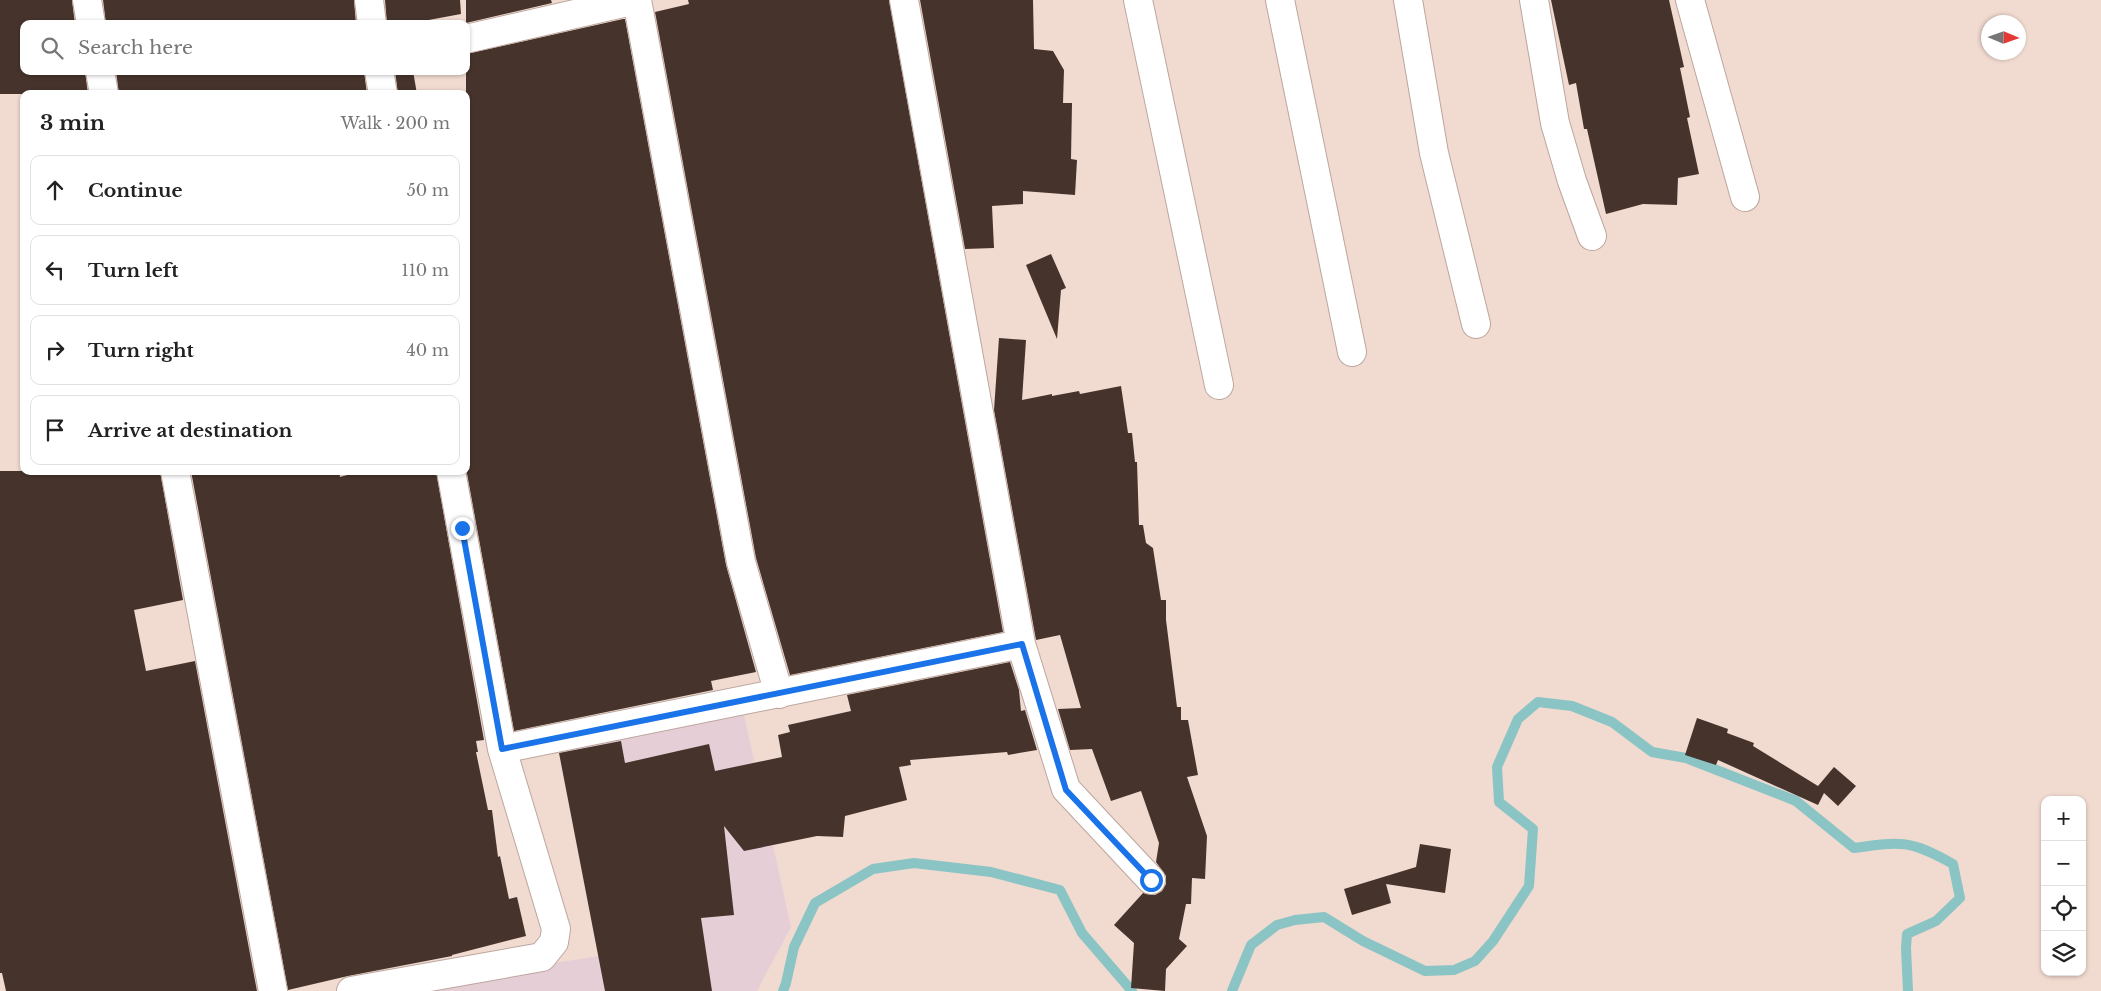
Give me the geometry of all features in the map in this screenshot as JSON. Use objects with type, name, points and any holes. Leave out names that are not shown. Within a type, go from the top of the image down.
[{"type":"street","points":[[87,0],[90,20]]},
{"type":"street","points":[[369,0],[372,20]]},
{"type":"street","points":[[470,38],[637,0],[741,562],[779,694]]},
{"type":"street","points":[[904,0],[1022,644],[1066,790],[1151,880]]},
{"type":"street","points":[[1138,0],[1219,386]]},
{"type":"street","points":[[1280,0],[1352,352]]},
{"type":"street","points":[[1408,0],[1434,153],[1476,324]]},
{"type":"street","points":[[1534,0],[1555,123],[1572,181],[1592,236]]},
{"type":"street","points":[[1690,0],[1745,197]]},
{"type":"street","points":[[101,75],[103,90]]},
{"type":"street","points":[[380,75],[382,90]]},
{"type":"street","points":[[176,475],[273,991]]},
{"type":"street","points":[[351,991],[542,957],[549,951],[554,942],[556,929],[502,749],[452,475]]},
{"type":"street","points":[[502,749],[1022,644]]},
{"type":"shaded area","points":[[743,711],[791,927],[757,991],[381,991],[599,956],[560,752]]},
{"type":"building","points":[[0,0],[72,0],[74,20],[20,20],[20,75],[86,75],[87,90],[20,90],[20,94],[0,94]]},
{"type":"building","points":[[103,0],[354,0],[356,20],[106,20]]},
{"type":"building","points":[[385,0],[460,0],[461,14],[429,20],[387,20]]},
{"type":"building","points":[[466,0],[551,0],[552,3],[470,22],[470,20],[466,20]]},
{"type":"building","points":[[688,0],[889,0],[1003,632],[790,675],[756,558],[655,12],[689,4]]},
{"type":"building","points":[[920,0],[1033,0],[1034,49],[1053,51],[1064,70],[1063,103],[1072,103],[1071,159],[1077,160],[1075,195],[1023,191],[1023,204],[992,206],[994,248],[965,249]]},
{"type":"building","points":[[1551,0],[1669,0],[1684,67],[1680,68],[1690,117],[1687,118],[1699,174],[1678,178],[1677,205],[1643,204],[1606,214],[1587,129],[1584,129],[1576,83],[1569,85]]},
{"type":"building","points":[[625,19],[726,565],[756,672],[711,681],[713,690],[514,731],[467,475],[470,475],[470,90],[466,90],[466,75],[470,75],[470,53]]},
{"type":"building","points":[[117,75],[365,75],[366,90],[118,90]]},
{"type":"building","points":[[396,75],[414,75],[416,90],[397,90]]},
{"type":"building","points":[[1051,254],[1066,288],[1061,290],[1057,339],[1026,265]]},
{"type":"building","points":[[999,338],[1026,340],[1022,400],[1079,391],[1080,394],[1121,386],[1128,433],[1132,433],[1135,462],[1137,462],[1139,525],[1143,525],[1146,543],[1153,548],[1161,600],[1166,600],[1166,620],[1177,707],[1181,707],[1181,720],[1188,720],[1198,775],[1187,777],[1207,836],[1205,879],[1192,878],[1191,904],[1186,904],[1179,939],[1187,946],[1166,969],[1165,991],[1131,988],[1134,943],[1114,925],[1143,893],[1155,895],[1162,891],[1166,884],[1166,876],[1156,862],[1159,843],[1141,791],[1111,801],[1092,749],[1070,750],[1058,709],[1081,708],[1060,635],[1036,640],[994,410]]},
{"type":"building","points":[[0,471],[20,471],[20,475],[161,475],[183,600],[134,610],[146,671],[195,661],[257,991],[6,991],[2,973],[0,973]]},
{"type":"building","points":[[192,475],[340,475],[340,477],[347,475],[437,475],[484,740],[476,741],[478,752],[476,752],[488,810],[492,810],[498,857],[500,856],[509,899],[517,897],[526,936],[452,956],[348,976],[288,990]]},
{"type":"building","points":[[1010,662],[1019,690],[1021,711],[1025,710],[1037,750],[1008,755],[1007,752],[910,760],[911,765],[899,767],[907,800],[845,816],[843,837],[817,836],[744,851],[724,826],[734,915],[701,918],[712,991],[605,991],[559,753],[621,741],[625,763],[709,744],[715,771],[782,757],[778,735],[790,732],[788,725],[851,711],[847,695]]},
{"type":"building","points":[[1697,718],[1728,729],[1727,733],[1754,743],[1753,746],[1818,786],[1834,767],[1856,786],[1838,806],[1824,793],[1818,805],[1718,760],[1716,765],[1685,755]]},
{"type":"building","points":[[1420,844],[1451,849],[1445,893],[1386,884],[1391,903],[1352,915],[1344,889],[1416,867]]},
{"type":"waterway","points":[[1232,991],[1251,945],[1277,925],[1295,920],[1324,917],[1363,941],[1425,971],[1454,970],[1475,961],[1493,941],[1529,886],[1533,829],[1499,802],[1497,767],[1518,719],[1538,702],[1572,706],[1612,722],[1652,752],[1686,758],[1796,801],[1854,848],[1884,844],[1905,844],[1926,850],[1953,864],[1960,898],[1936,921],[1907,934],[1908,991]]},
{"type":"waterway","points":[[783,991],[794,947],[815,903],[873,869],[914,863],[991,872],[1060,890],[1082,933],[1132,991]]},
{"type":"route","points":[[462,528],[502,749],[1022,644],[1066,790],[1151,880]]}]
